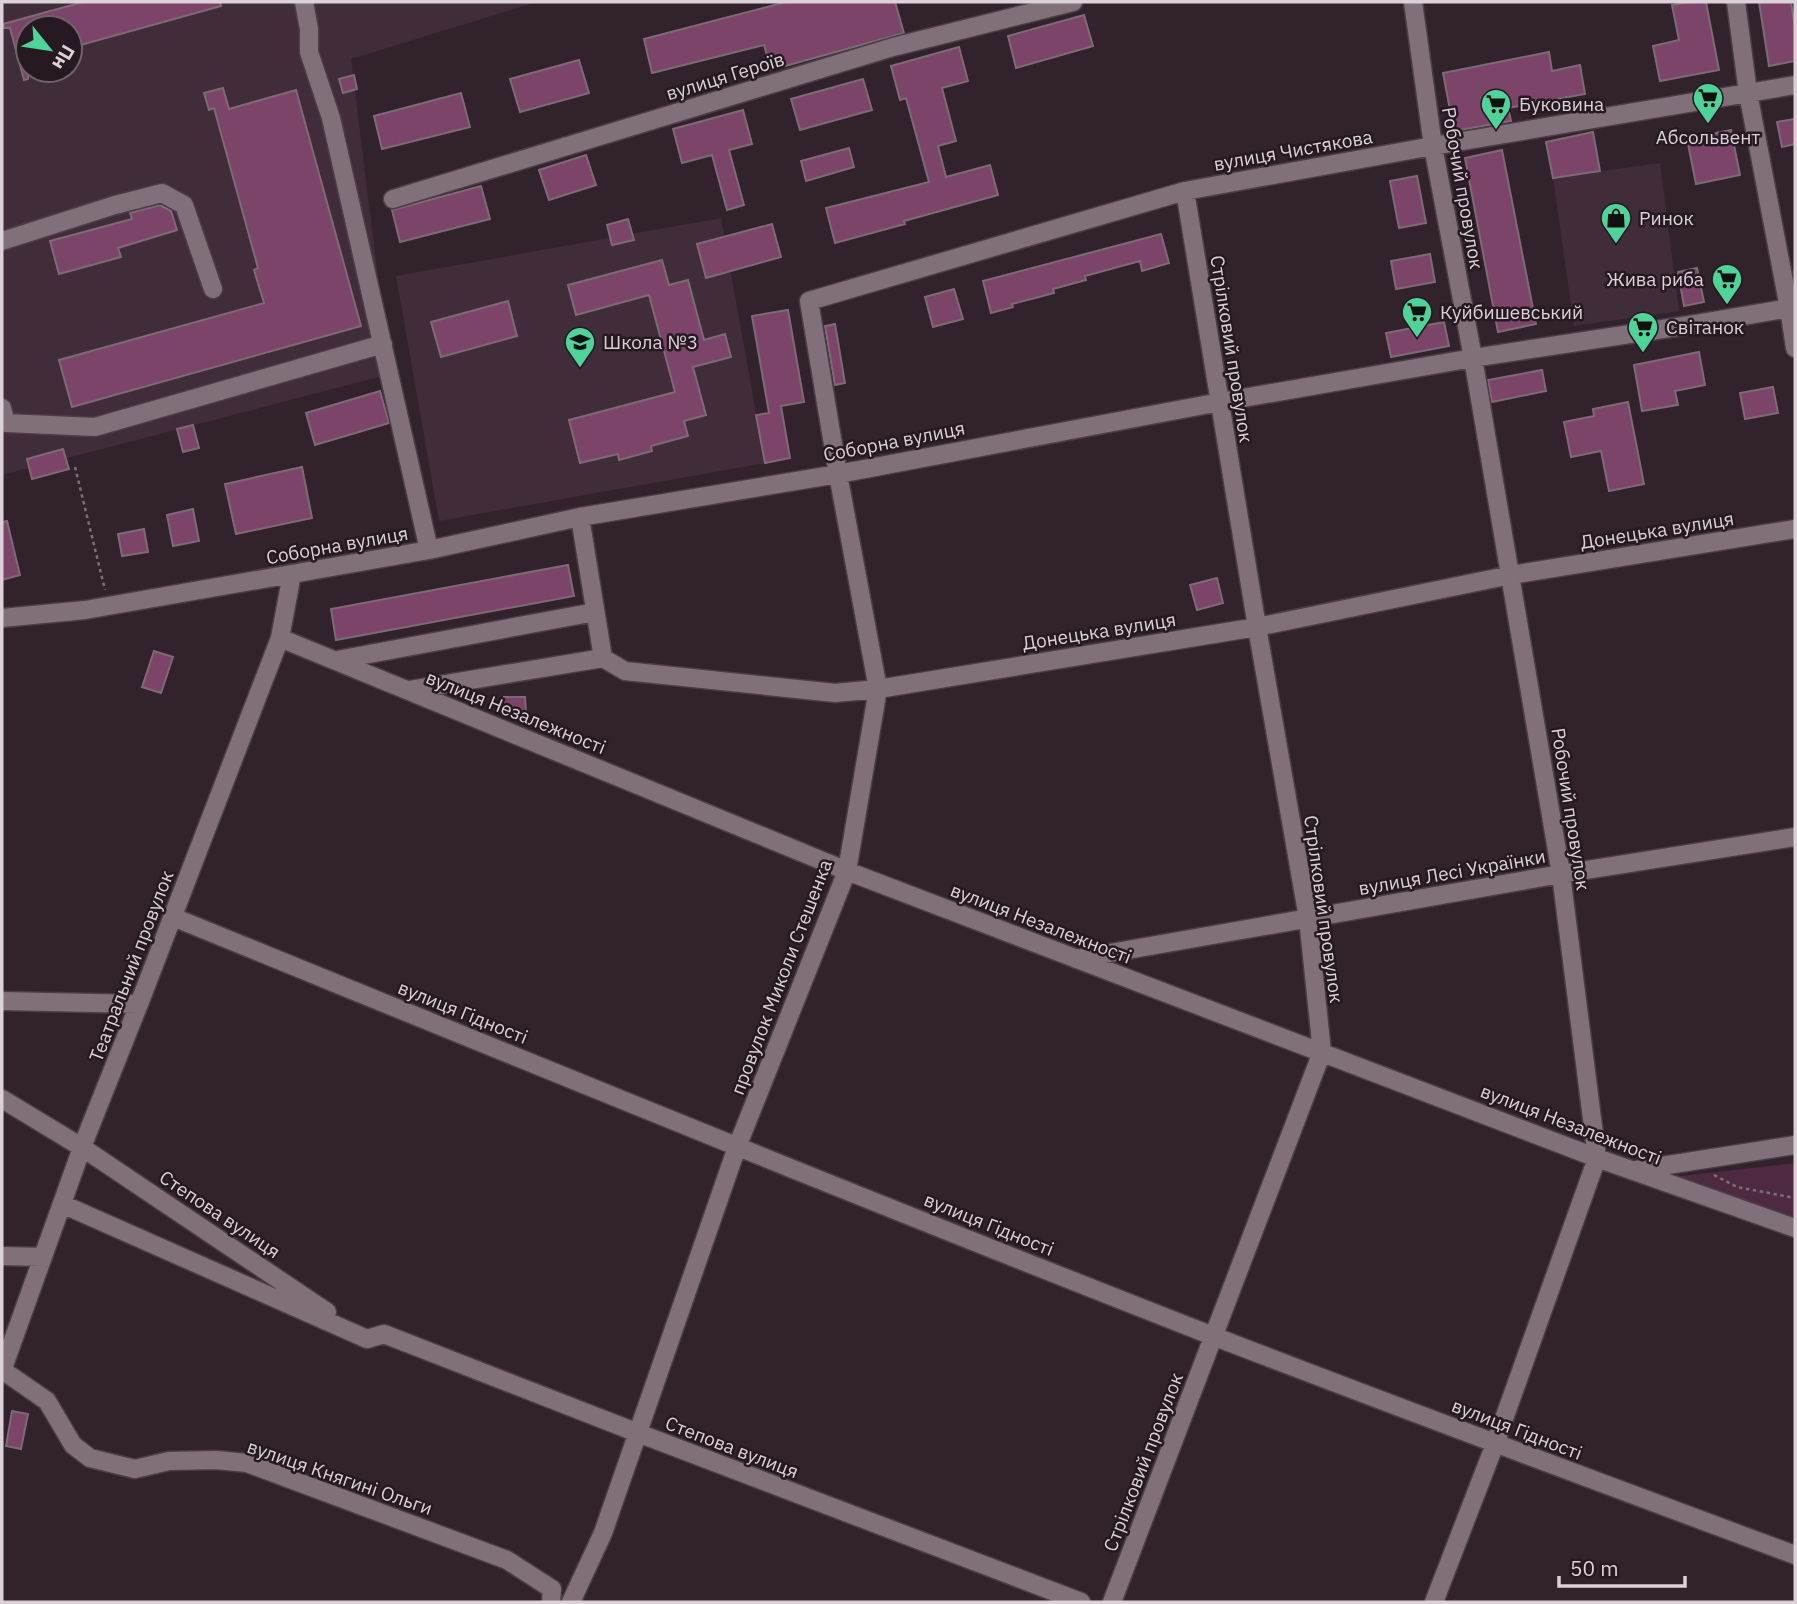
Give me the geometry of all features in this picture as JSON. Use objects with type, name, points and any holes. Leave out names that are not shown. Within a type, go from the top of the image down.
[{"type":"street","points":[[304,2],[310,52],[331,117],[429,550]]},
{"type":"street","name":"вулиця Героїв","points":[[393,199],[893,47],[1073,2]]},
{"type":"street","name":"Робочий провулок","points":[[1413,2],[1433,146],[1474,358],[1561,874],[1597,1158],[1495,1444],[1434,1602]]},
{"type":"street","points":[[1736,2],[1748,93],[1792,308],[1795,348]]},
{"type":"street","name":"вулиця Чистякова","points":[[809,301],[1185,191],[1795,85]]},
{"type":"street","name":"Стрілковий провулок","points":[[1112,1602],[1322,1052],[1308,918],[1185,191]]},
{"type":"street","points":[[2,241],[162,193],[184,205],[213,289]]},
{"type":"street","name":"провулок Миколи Стешенка","points":[[571,1602],[603,1533],[737,1147],[847,871],[878,689],[809,301]]},
{"type":"street","name":"Соборна вулиця","points":[[2,618],[85,610],[429,550],[580,517],[838,474],[1220,402],[1474,358],[1792,308]]},
{"type":"street","points":[[2,408],[6,423],[95,427],[383,344]]},
{"type":"street","points":[[410,690],[603,658],[580,517]]},
{"type":"street","name":"Донецька вулиця","points":[[603,658],[625,671],[835,693],[878,689],[1257,627],[1511,575],[1795,529]]},
{"type":"street","name":"Театральний провулок","points":[[2,1371],[84,1142],[280,638],[292,574]]},
{"type":"street","points":[[336,660],[595,612]]},
{"type":"street","name":"вулиця Незалежності","points":[[280,638],[847,871],[1597,1158],[1795,1228]]},
{"type":"street","name":"вулиця Лесі Українки","points":[[1076,959],[1561,874],[1795,837]]},
{"type":"street","name":"вулиця Гідності","points":[[173,917],[737,1147],[1213,1336],[1795,1555]]},
{"type":"street","points":[[2,1001],[139,1004]]},
{"type":"street","points":[[2,1099],[83,1148]]},
{"type":"street","points":[[1633,1170],[1795,1145]]},
{"type":"street","name":"Степова вулиця","points":[[83,1148],[368,1339]]},
{"type":"street","name":"Степова вулиця","points":[[62,1203],[368,1339],[384,1334],[1082,1602]]},
{"type":"street","points":[[2,1256],[43,1257]]},
{"type":"street","name":"вулиця Княгині Ольги","points":[[2,1371],[47,1401],[73,1445],[90,1458],[135,1469],[169,1461],[216,1460],[247,1463],[507,1560],[552,1589],[551,1602]]},
{"type":"path","points":[[75,467],[105,590],[85,610]]},
{"type":"path","points":[[1690,1161],[1737,1187],[1795,1198]]},
{"type":"shaded area","points":[[2,2],[537,2],[351,59],[390,374],[2,475]]},
{"type":"shaded area","name":"Ринок","points":[[1660,163],[1679,311],[1574,326],[1553,178]]},
{"type":"shaded area","name":"Школа №3","points":[[721,218],[765,463],[439,521],[396,276]]},
{"type":"shaded area","points":[[1795,1163],[1795,1225],[1673,1177]]},
{"type":"building","points":[[83,2],[220,2],[221,6],[84,44],[84,14],[39,14]]},
{"type":"building","points":[[786,2],[895,2],[904,33],[771,70],[764,45],[652,73],[644,39]]},
{"type":"building","points":[[1706,2],[1719,70],[1660,81],[1653,46],[1679,40],[1672,5]]},
{"type":"building","points":[[1759,2],[1791,2],[1795,28],[1795,61],[1769,66]]},
{"type":"building","points":[[1084,15],[1093,46],[1016,68],[1008,36]]},
{"type":"building","points":[[14,21],[14,43],[10,28],[4,28],[3,24]]},
{"type":"building","points":[[959,47],[968,81],[942,88],[956,141],[938,146],[946,177],[990,165],[998,195],[835,243],[826,208],[929,182],[906,98],[900,100],[891,66]]},
{"type":"building","points":[[1549,52],[1552,71],[1580,65],[1585,94],[1508,108],[1511,121],[1454,131],[1443,73]]},
{"type":"building","points":[[579,60],[589,93],[520,112],[510,79]]},
{"type":"building","points":[[354,75],[357,89],[343,93],[339,79]]},
{"type":"building","points":[[863,79],[872,110],[800,130],[791,99]]},
{"type":"building","points":[[223,88],[229,109],[296,90],[361,326],[72,407],[59,360],[264,303],[254,270],[258,268],[214,108],[209,110],[204,93]]},
{"type":"building","points":[[461,93],[470,127],[382,149],[374,116]]},
{"type":"building","points":[[743,110],[752,144],[729,150],[744,205],[727,210],[712,155],[682,163],[673,129]]},
{"type":"building","points":[[1795,119],[1795,144],[1782,147],[1777,122]]},
{"type":"building","points":[[1731,130],[1740,175],[1696,184],[1687,139]]},
{"type":"building","points":[[1593,132],[1600,171],[1553,178],[1546,142]]},
{"type":"building","points":[[849,148],[854,167],[806,181],[801,161]]},
{"type":"building","points":[[1502,150],[1536,324],[1498,332],[1465,158]]},
{"type":"building","points":[[586,155],[596,185],[549,200],[539,170]]},
{"type":"building","points":[[1417,176],[1426,223],[1399,228],[1390,181]]},
{"type":"building","points":[[481,186],[490,219],[400,242],[392,210]]},
{"type":"building","points":[[160,205],[171,211],[177,230],[118,248],[121,257],[59,274],[50,241],[132,219],[130,213]]},
{"type":"building","points":[[628,219],[634,240],[612,245],[607,225]]},
{"type":"building","points":[[772,224],[781,257],[706,278],[697,244]]},
{"type":"building","points":[[1161,234],[1169,263],[1142,271],[1140,261],[1085,276],[1086,280],[1053,289],[1054,293],[1012,304],[1013,307],[991,313],[983,281]]},
{"type":"building","points":[[1430,254],[1435,282],[1396,289],[1391,261]]},
{"type":"building","points":[[662,260],[669,285],[688,280],[704,340],[725,334],[731,357],[693,367],[706,415],[684,421],[688,436],[651,446],[652,451],[619,460],[618,454],[580,463],[569,420],[675,392],[649,295],[576,315],[568,285]]},
{"type":"building","points":[[1697,268],[1704,302],[1684,306],[1678,272]]},
{"type":"building","points":[[954,289],[963,319],[933,327],[925,297]]},
{"type":"building","points":[[508,301],[517,336],[441,357],[431,322]]},
{"type":"building","points":[[788,310],[804,402],[781,406],[790,458],[765,463],[756,415],[769,413],[752,316]]},
{"type":"building","name":"Куйбишевський","points":[[1444,322],[1449,346],[1391,357],[1386,333]]},
{"type":"building","points":[[835,324],[845,383],[835,385],[825,326]]},
{"type":"building","points":[[1699,352],[1705,385],[1675,391],[1678,405],[1642,411],[1634,365]]},
{"type":"building","points":[[1542,370],[1546,391],[1492,402],[1488,380]]},
{"type":"building","points":[[1773,387],[1778,413],[1745,419],[1740,393]]},
{"type":"building","points":[[380,391],[389,423],[315,445],[306,413]]},
{"type":"building","points":[[1628,402],[1644,484],[1609,491],[1601,451],[1571,457],[1564,422],[1594,416],[1593,409]]},
{"type":"building","points":[[193,425],[199,448],[183,452],[177,429]]},
{"type":"building","points":[[63,449],[69,469],[32,479],[27,459]]},
{"type":"building","points":[[302,467],[312,518],[236,534],[225,484]]},
{"type":"building","points":[[193,509],[199,541],[173,546],[167,515]]},
{"type":"building","points":[[7,521],[20,575],[2,580],[2,522]]},
{"type":"building","points":[[144,529],[148,552],[122,556],[118,534]]},
{"type":"building","points":[[568,565],[574,596],[336,640],[331,609]]},
{"type":"building","points":[[1217,578],[1223,603],[1197,610],[1190,585]]},
{"type":"building","points":[[154,651],[173,657],[161,693],[142,687]]},
{"type":"building","points":[[504,697],[525,697],[526,712],[504,713]]},
{"type":"building","points":[[12,1411],[28,1414],[21,1449],[6,1446]]},
{"type":"place","name":"Абсольвент","points":[[1708,125]]},
{"type":"place","name":"Буковина","points":[[1496,131]]},
{"type":"place","name":"Ринок","points":[[1616,245]]},
{"type":"place","name":"Жива риба","points":[[1727,306]]},
{"type":"place","name":"Куйбишевський","points":[[1417,339]]},
{"type":"place","name":"Світанок","points":[[1643,354]]},
{"type":"place","name":"Школа №3","points":[[580,369]]}]
